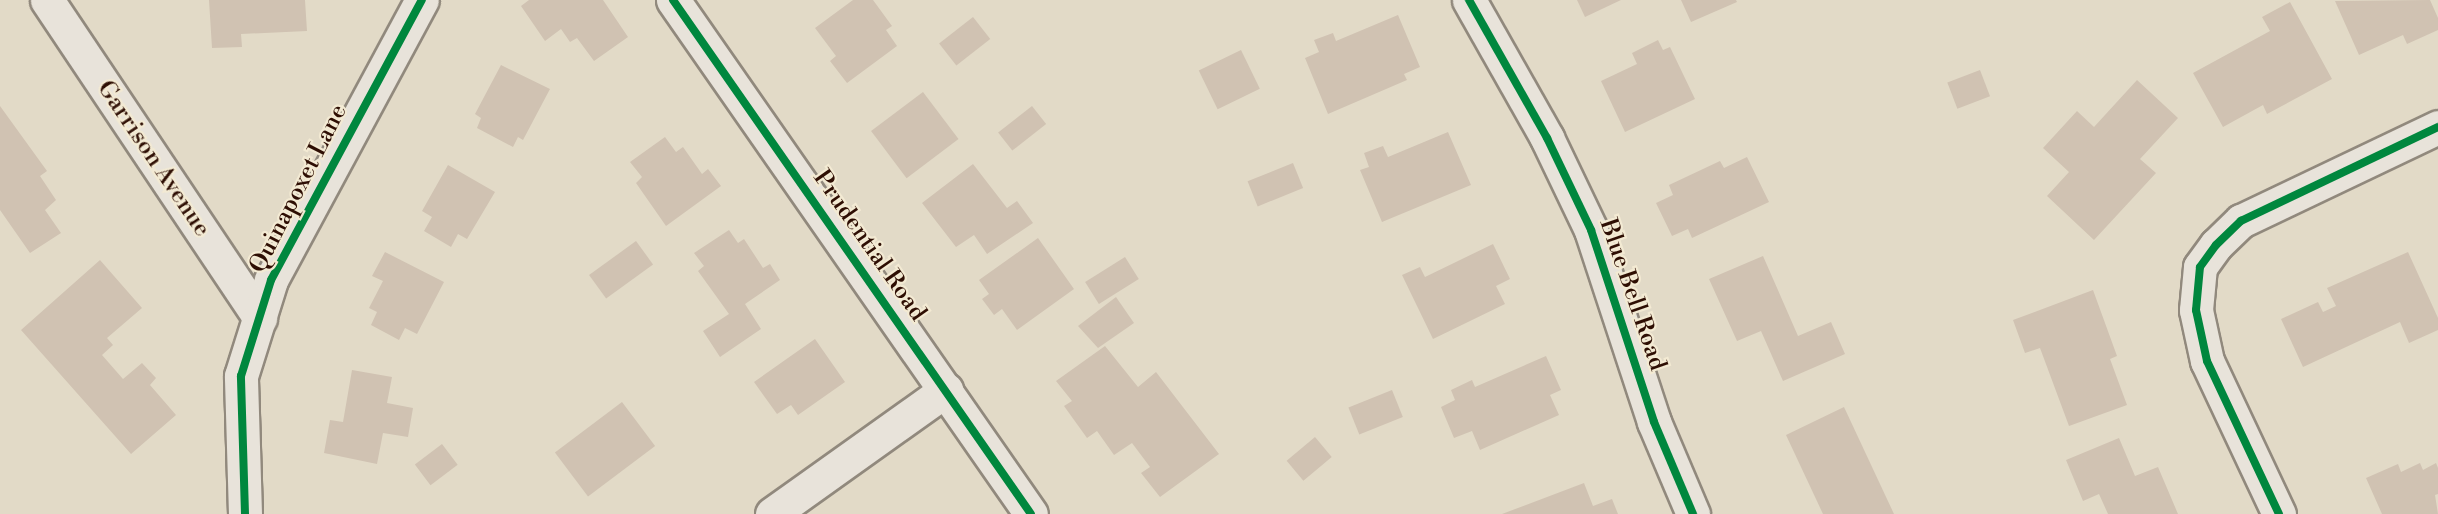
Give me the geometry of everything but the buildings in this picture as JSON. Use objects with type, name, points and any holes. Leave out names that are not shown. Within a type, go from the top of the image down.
[{"type":"street","name":"Garrison Avenue","points":[[46,0],[260,318]]},
{"type":"street","name":"Quinapoxet Lane","points":[[245,514],[241,376],[271,280],[422,0]]},
{"type":"street","name":"Prudential Road","points":[[673,0],[1031,514]]},
{"type":"street","name":"Blue Bell Road","points":[[1469,0],[1547,138],[1591,230],[1654,422],[1693,514]]},
{"type":"street","points":[[2279,514],[2207,361],[2196,310],[2200,267],[2216,245],[2241,221],[2438,127]]},
{"type":"street","points":[[772,514],[946,390]]},
{"type":"cycle path","points":[[245,514],[241,376],[271,280],[422,0]]},
{"type":"cycle path","points":[[673,0],[1031,514]]},
{"type":"cycle path","points":[[1469,0],[1547,138],[1591,230],[1654,422],[1693,514]]},
{"type":"cycle path","points":[[2279,514],[2207,361],[2196,310],[2200,267],[2216,245],[2241,221],[2438,127]]}]
